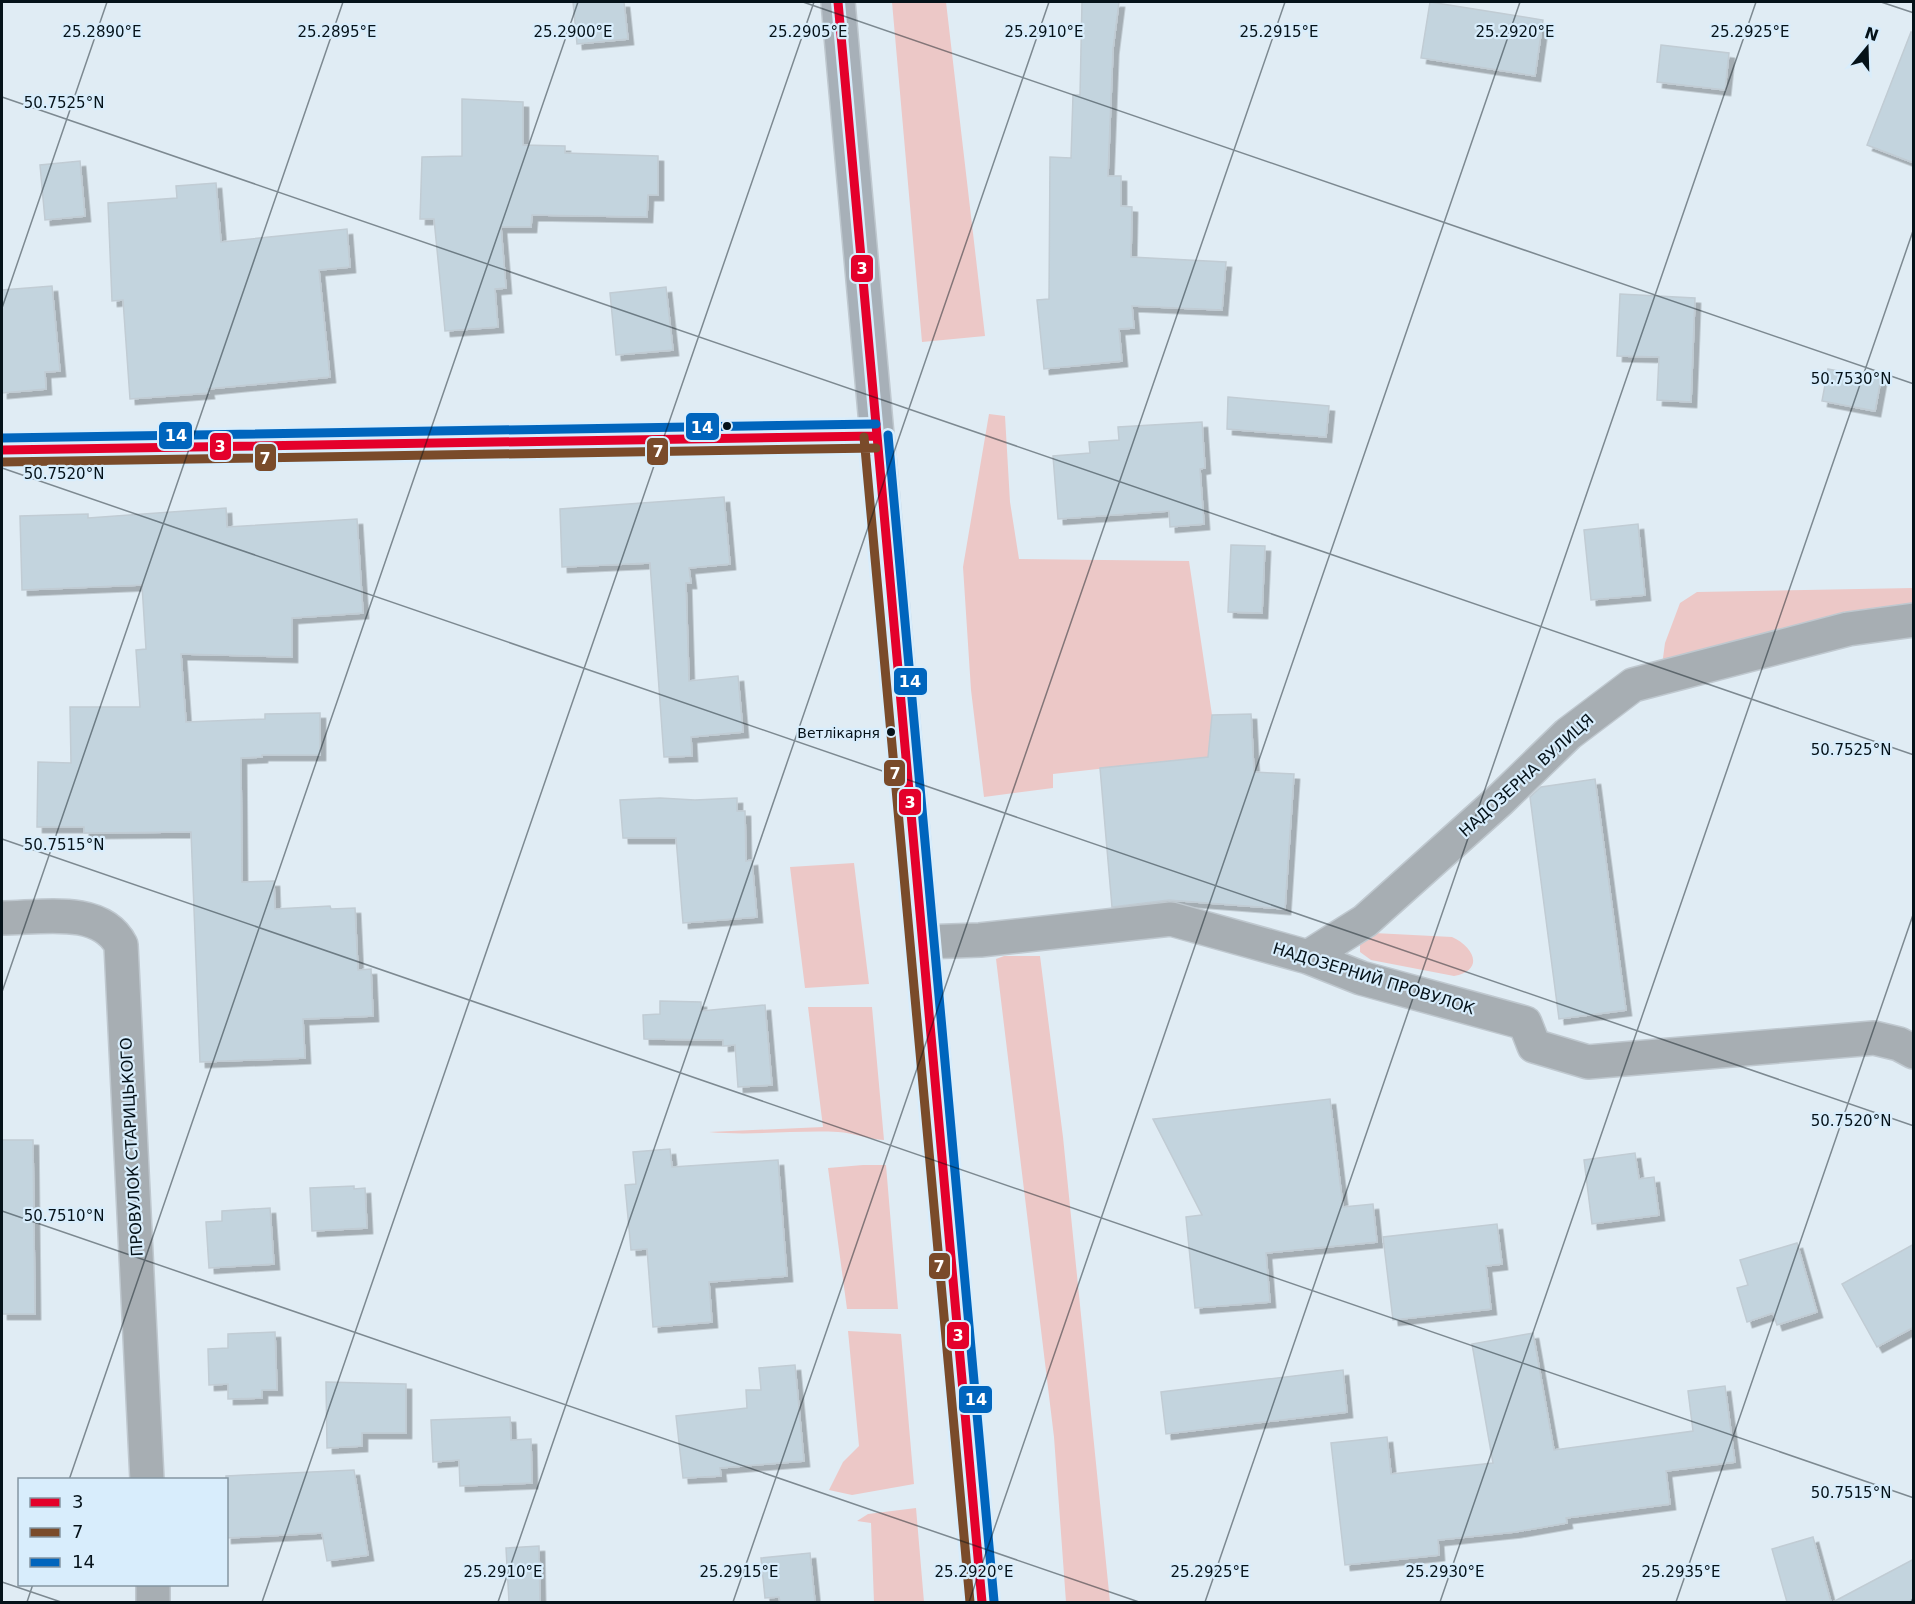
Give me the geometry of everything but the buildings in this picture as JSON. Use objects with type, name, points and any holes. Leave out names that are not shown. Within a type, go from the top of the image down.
[{"type":"main road","points":[[838,2],[924,942],[960,1378],[982,1602]]},
{"type":"street","points":[[2,450],[876,436]]},
{"type":"street","name":"НАДОЗЕРНА ВУЛИЦЯ","points":[[1308,957],[1365,921],[1500,800],[1568,734],[1633,685],[1848,629],[1914,620]]},
{"type":"street","name":"ПРОВУЛОК СТАРИЦЬКОГО","points":[[2,918],[79,918],[100,922],[114,932],[121,945],[147,1478]]},
{"type":"street","name":"НАДОЗЕРНИЙ ПРОВУЛОК","points":[[924,942],[980,939],[1171,919],[1308,957],[1361,978],[1526,1023],[1534,1047],[1588,1062],[1874,1038],[1899,1044],[1914,1052]]},
{"type":"street","points":[[153,1586],[153,1602]]},
{"type":"shaded area","points":[[892,2],[946,2],[985,336],[922,342]]},
{"type":"shaded area","points":[[989,414],[1005,416],[1010,502],[1019,559],[1189,561],[1212,715],[1207,769],[1161,762],[1053,774],[1053,788],[984,797],[971,690],[963,567]]},
{"type":"shaded area","points":[[1913,588],[1913,608],[1666,665],[1663,658],[1665,643],[1680,603],[1697,592]]},
{"type":"shaded area","points":[[854,863],[869,984],[805,988],[790,867]]},
{"type":"shaded area","points":[[1374,933],[1452,937],[1466,946],[1473,958],[1473,964],[1464,973],[1454,976],[1371,960],[1360,952],[1360,942]]},
{"type":"shaded area","points":[[1004,956],[1040,956],[1063,1137],[1110,1602],[1066,1602],[1054,1437],[996,959]]},
{"type":"shaded area","points":[[808,1007],[872,1007],[884,1140],[838,1132],[709,1132],[823,1127]]},
{"type":"shaded area","points":[[886,1165],[898,1309],[847,1309],[828,1168]]},
{"type":"shaded area","points":[[848,1331],[901,1334],[914,1484],[852,1495],[829,1490],[843,1462],[859,1446]]},
{"type":"shaded area","points":[[916,1508],[924,1602],[874,1602],[871,1523],[857,1521],[868,1514]]},
{"type":"transit line","name":"3","points":[[838,2],[982,1602]]},
{"type":"transit line","name":"14","points":[[2,438],[876,424]]},
{"type":"transit line","name":"14","points":[[888,435],[994,1601]]},
{"type":"transit line","name":"3","points":[[2,450],[876,436]]},
{"type":"transit line","name":"7","points":[[864,437],[970,1602]]},
{"type":"transit line","name":"7","points":[[2,462],[876,448]]},
{"type":"place","name":"Ветлікарня","points":[[891,732]]}]
